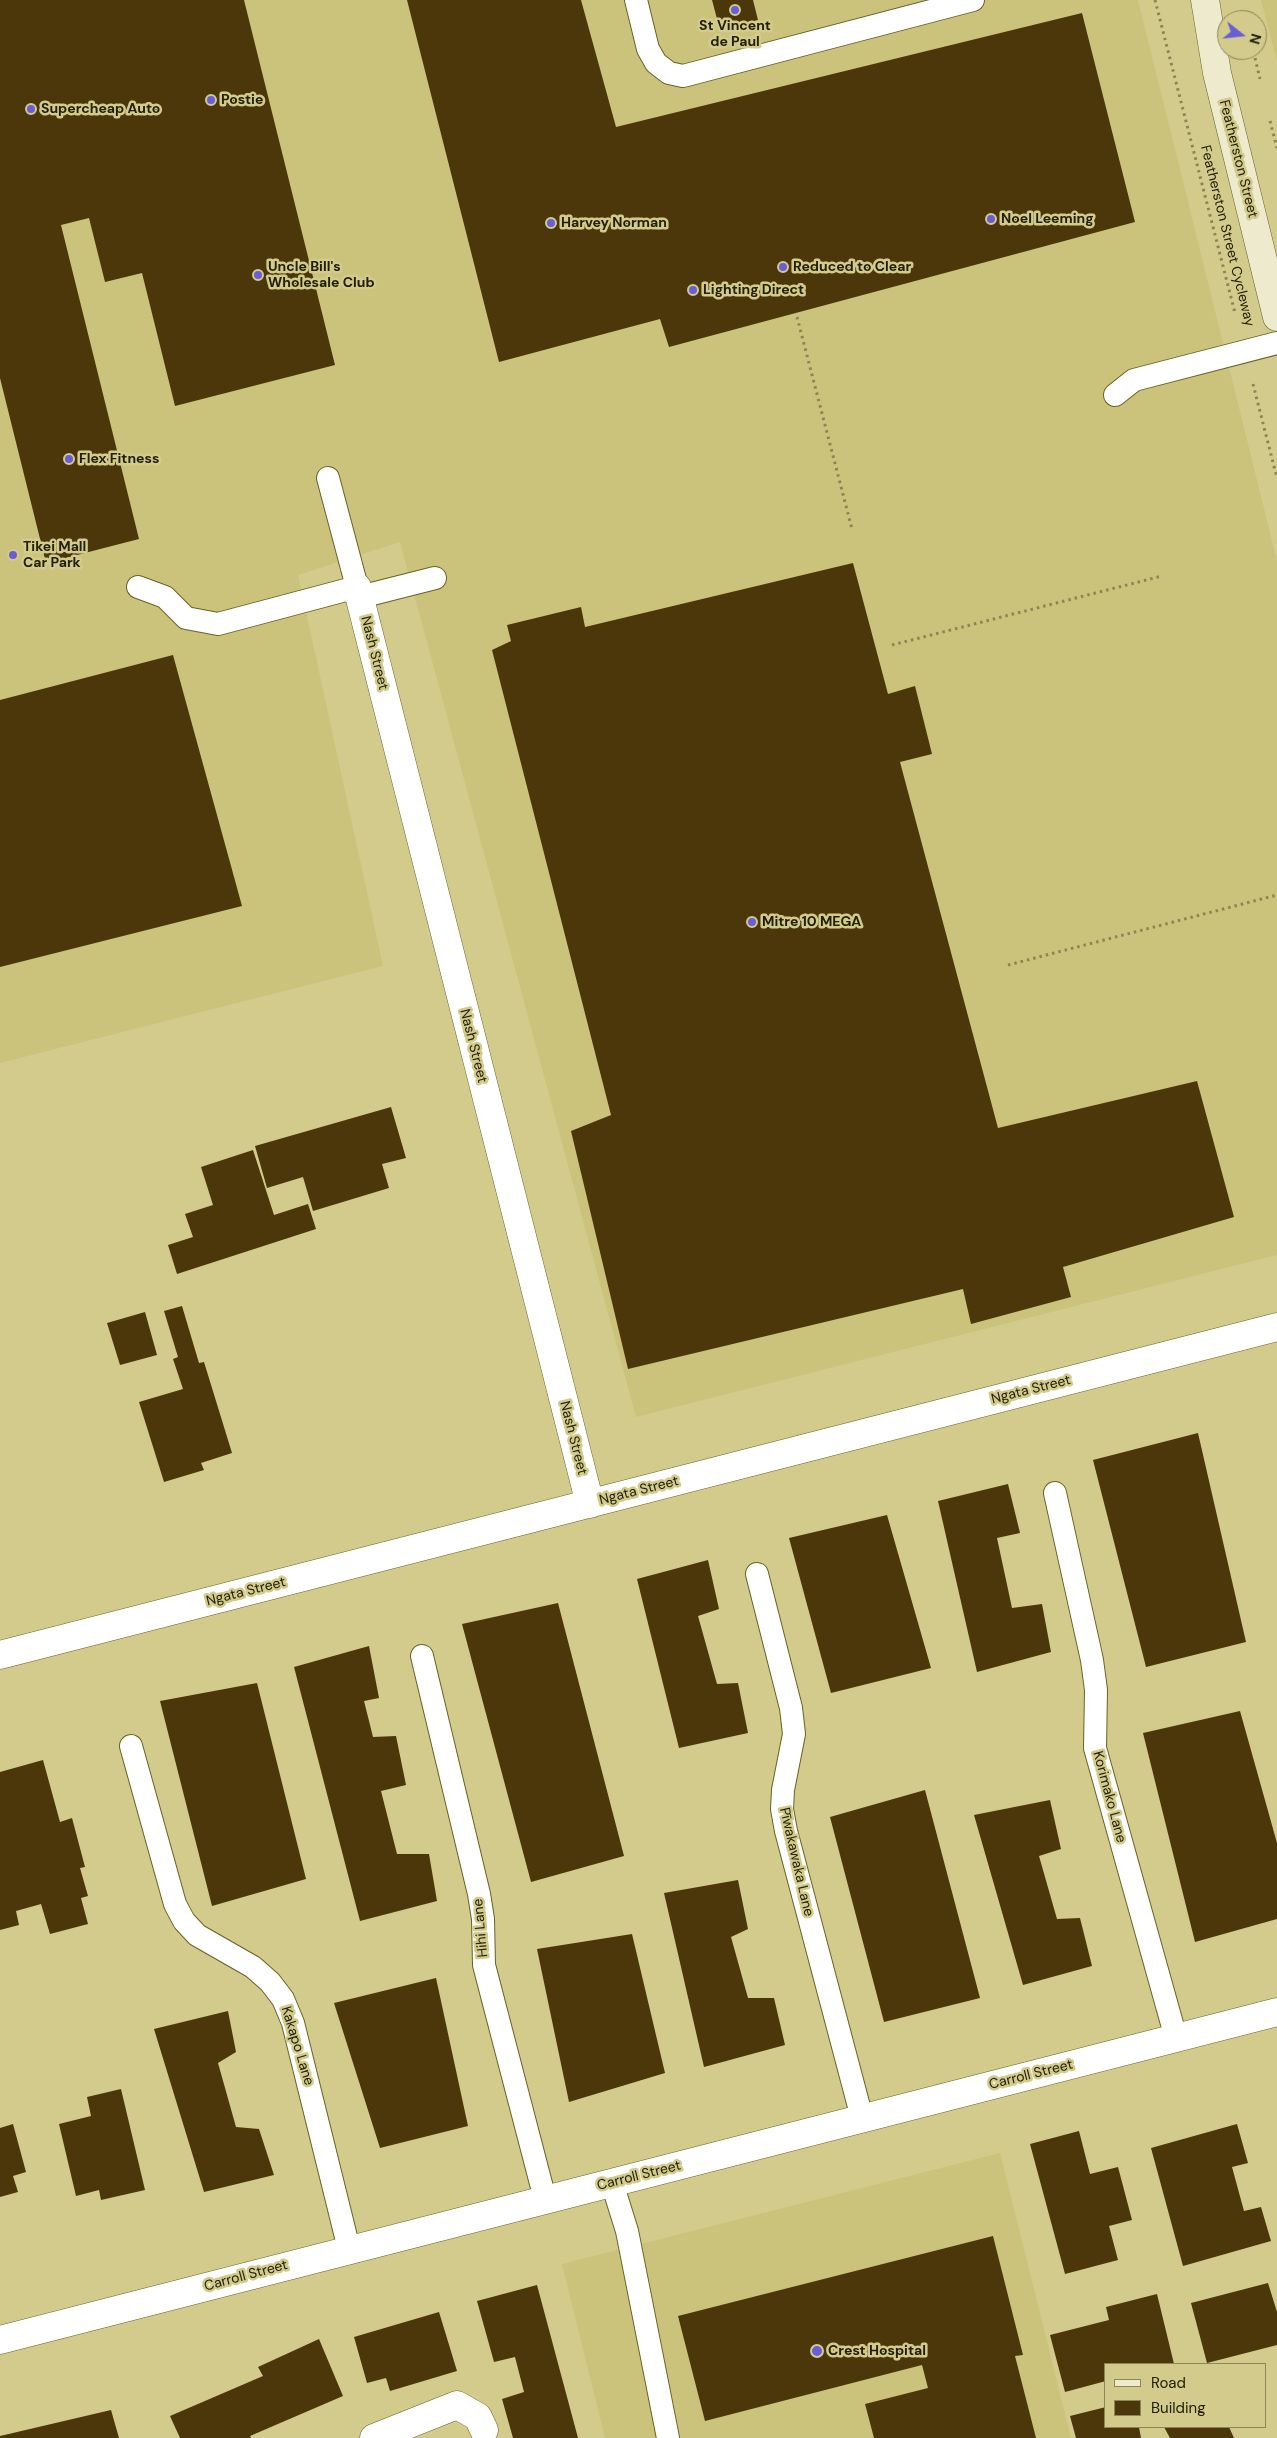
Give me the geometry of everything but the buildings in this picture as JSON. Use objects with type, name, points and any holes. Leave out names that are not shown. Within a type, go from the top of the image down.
[{"type":"main road","name":"Featherston Street","points":[[1205,0],[1217,73],[1277,317]]},
{"type":"street","name":"Nash Street","points":[[358,592],[590,1504]]},
{"type":"street","name":"Ngata Street","points":[[0,1654],[1277,1327]]},
{"type":"street","name":"Carroll Street","points":[[0,2340],[1277,2012]]},
{"type":"street","points":[[374,2438],[458,2405],[478,2417],[484,2430]]},
{"type":"lane","points":[[636,0],[648,49],[656,63],[669,73],[683,76],[973,0]]},
{"type":"lane","points":[[1115,395],[1134,380],[1277,344]]},
{"type":"lane","points":[[328,478],[358,592]]},
{"type":"lane","points":[[138,587],[165,598],[186,618],[218,624],[358,592],[435,578]]},
{"type":"lane","name":"Korimako Lane","points":[[1055,1493],[1092,1660],[1096,1690],[1095,1748],[1176,2038]]},
{"type":"lane","name":"Pīwakawaka Lane","points":[[758,1574],[791,1708],[794,1734],[782,1800],[786,1832],[862,2118]]},
{"type":"lane","name":"Hihi Lane","points":[[422,1656],[479,1894],[483,1920],[484,1965],[546,2199]]},
{"type":"lane","name":"Kakapo Lane","points":[[131,1746],[175,1904],[184,1921],[197,1935],[254,1966],[283,1999],[293,2023],[350,2249]]},
{"type":"lane","points":[[612,2183],[627,2231],[668,2438]]},
{"type":"path","name":"Featherston Street Cycleway","points":[[1155,0],[1277,478]]},
{"type":"path","points":[[1255,60],[1260,82]]},
{"type":"path","points":[[1270,120],[1277,148]]},
{"type":"path","points":[[797,317],[852,529]]},
{"type":"path","points":[[892,645],[1162,576]]},
{"type":"path","points":[[1008,965],[1277,896]]},
{"type":"shaded area","points":[[0,0],[1138,0],[1277,561],[1277,1255],[636,1417],[400,542],[298,575],[383,966],[0,1063]]},
{"type":"shaded area","points":[[1261,0],[1277,0],[1277,62],[1267,23],[1267,10],[1264,10]]},
{"type":"shaded area","name":"Crest Hospital","points":[[1000,2153],[1071,2438],[605,2438],[562,2264]]},
{"type":"place","name":"St Vincent de Paul","points":[[735,10]]},
{"type":"place","name":"Postie","points":[[211,100]]},
{"type":"place","name":"Supercheap Auto","points":[[31,109]]},
{"type":"place","name":"Noel Leeming","points":[[991,219]]},
{"type":"place","name":"Harvey Norman","points":[[551,223]]},
{"type":"place","name":"Reduced to Clear","points":[[783,267]]},
{"type":"place","name":"Uncle Bill's Wholesale Club","points":[[258,275]]},
{"type":"place","name":"Lighting Direct","points":[[693,290]]},
{"type":"place","name":"Flex Fitness","points":[[69,459]]},
{"type":"place","name":"Tikei Mall Car Park","points":[[13,555]]},
{"type":"place","name":"Mitre 10 MEGA","points":[[752,922]]},
{"type":"place","name":"Crest Hospital","points":[[817,2351]]}]
